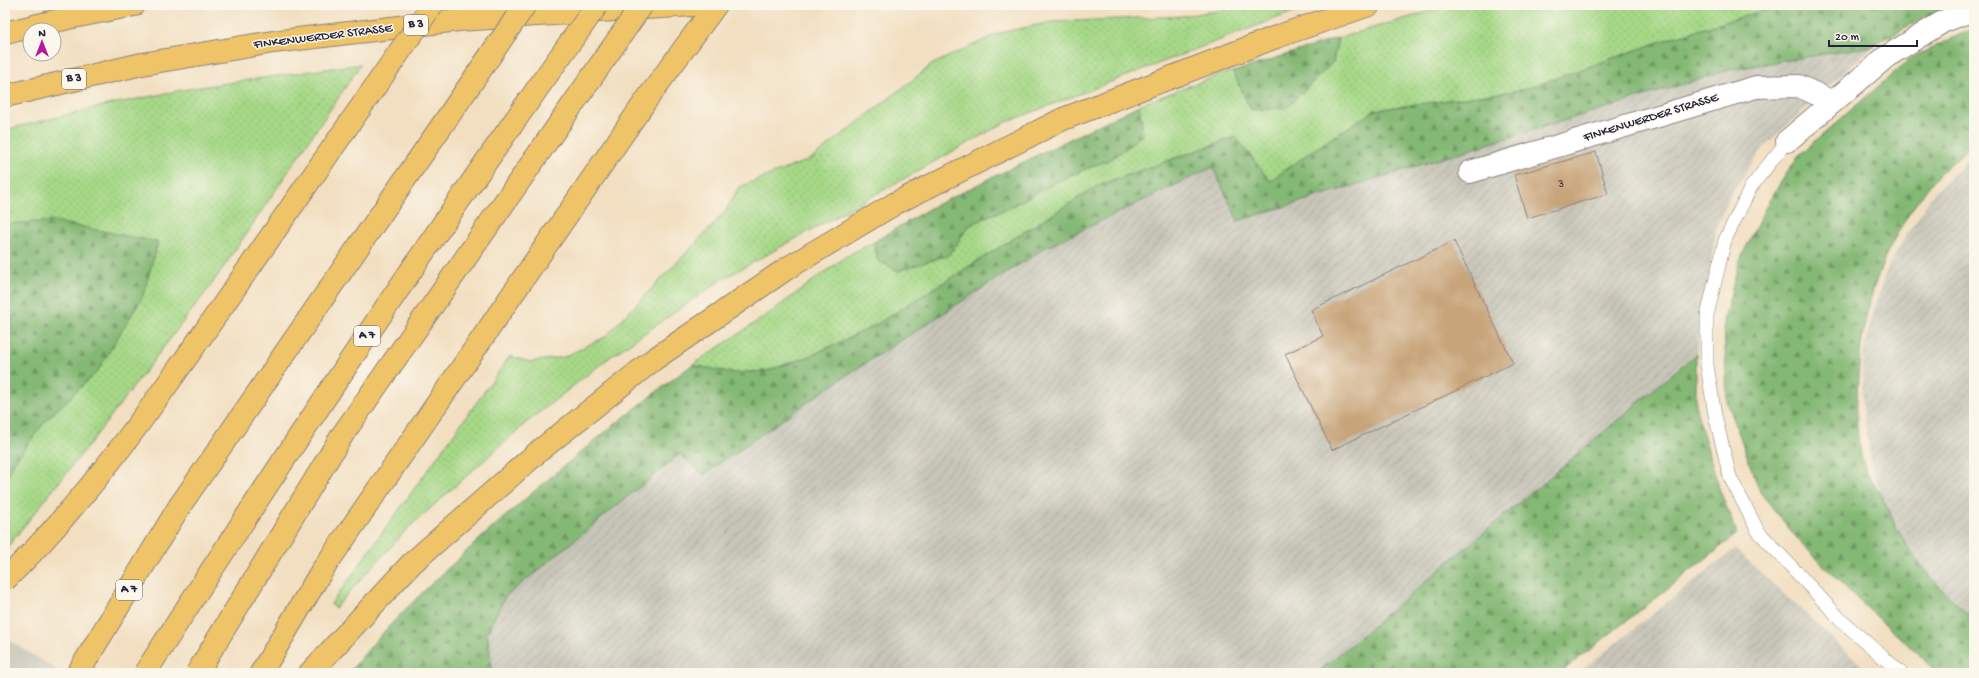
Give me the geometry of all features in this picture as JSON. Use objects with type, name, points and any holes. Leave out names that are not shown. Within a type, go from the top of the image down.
[{"type":"main road","points":[[5,33],[68,18],[134,5]]},
{"type":"main road","points":[[5,580],[79,500],[117,453],[194,346],[432,5]]},
{"type":"main road","name":"A 7","points":[[78,673],[179,507],[525,5]]},
{"type":"main road","name":"A 7","points":[[145,673],[234,534],[396,291],[597,5]]},
{"type":"main road","points":[[197,673],[343,434],[642,5]]},
{"type":"main road","name":"FINKENWERDER STRASSE","points":[[5,96],[142,64],[273,42],[458,20],[693,5]]},
{"type":"main road","points":[[261,673],[321,572],[647,99],[716,5]]},
{"type":"main road","points":[[310,673],[411,564],[538,452],[653,360],[786,269],[896,203],[1063,119],[1276,37],[1369,5]]},
{"type":"street","points":[[1787,141],[1886,57],[1944,21],[1974,10]]},
{"type":"street","name":"FINKENWERDER STRASSE","points":[[1470,172],[1756,87],[1799,86],[1833,102]]},
{"type":"lane","points":[[1787,141],[1752,188],[1725,240],[1707,316],[1707,365],[1715,415],[1730,477],[1758,531],[1843,622],[1900,673]]},
{"type":"shaded area","points":[[1873,46],[1766,144],[1733,190],[1717,224],[1696,354],[1317,673],[493,673],[487,633],[505,597],[680,454],[703,475],[841,379],[1045,248],[1213,167],[1238,221],[1729,70]]},
{"type":"shaded area","points":[[1974,154],[1974,631],[1920,572],[1886,513],[1871,464],[1863,407],[1862,372],[1863,354],[1874,307],[1888,267],[1934,193]]},
{"type":"shaded area","points":[[1735,549],[1870,673],[1578,673]]},
{"type":"shaded area","points":[[5,638],[63,673],[5,673]]},
{"type":"green space","points":[[1259,5],[1311,5],[1004,123],[723,279],[610,357],[527,422],[406,530],[335,608],[331,604],[510,356],[530,362],[564,357],[605,337],[715,223],[726,210],[739,187],[811,159],[933,64],[999,33],[1052,22],[1181,16]]},
{"type":"green space","points":[[1452,5],[1782,5],[1668,39],[1522,90],[1375,110],[1312,151],[1270,181],[1235,137],[1099,185],[874,326],[810,356],[767,371],[733,373],[692,365],[767,315],[845,257],[874,242],[878,261],[949,255],[969,226],[1004,210],[1062,179],[1113,158],[1143,134],[1139,105],[1224,73],[1233,72],[1240,87],[1286,108],[1333,62],[1338,38]]},
{"type":"green space","points":[[1782,5],[1954,5],[1904,28],[1873,46],[1729,70],[1238,221],[1213,167],[1045,248],[841,379],[703,475],[680,454],[505,597],[487,633],[493,673],[349,673],[392,623],[471,547],[579,453],[692,365],[733,373],[767,371],[810,356],[874,326],[1099,185],[1236,137],[1270,181],[1312,151],[1375,110],[1522,90],[1668,39]]},
{"type":"green space","points":[[1974,28],[1974,142],[1930,185],[1899,229],[1888,252],[1870,300],[1864,326],[1857,391],[1859,447],[1866,472],[1879,492],[1903,540],[1914,556],[1938,585],[1974,620],[1974,673],[1939,673],[1854,596],[1800,542],[1760,492],[1727,401],[1724,320],[1739,262],[1767,204],[1798,156],[1911,58]]},
{"type":"green space","points":[[1338,38],[1333,62],[1286,108],[1251,110],[1233,72]]},
{"type":"green space","points":[[361,64],[212,284],[88,446],[5,550],[5,130],[107,105],[193,88]]},
{"type":"green space","points":[[1139,105],[1143,134],[1113,158],[1062,179],[1004,210],[969,226],[949,255],[898,271],[878,261],[874,242],[930,208]]},
{"type":"green space","points":[[52,221],[158,242],[143,296],[97,372],[47,419],[15,461],[5,480],[5,224]]},
{"type":"green space","points":[[1696,354],[1696,409],[1719,488],[1737,534],[1560,673],[1317,673]]},
{"type":"building","points":[[1596,152],[1608,194],[1527,218],[1514,175]]},
{"type":"building","points":[[1454,241],[1513,363],[1332,450],[1285,354],[1323,336],[1311,310]]}]
